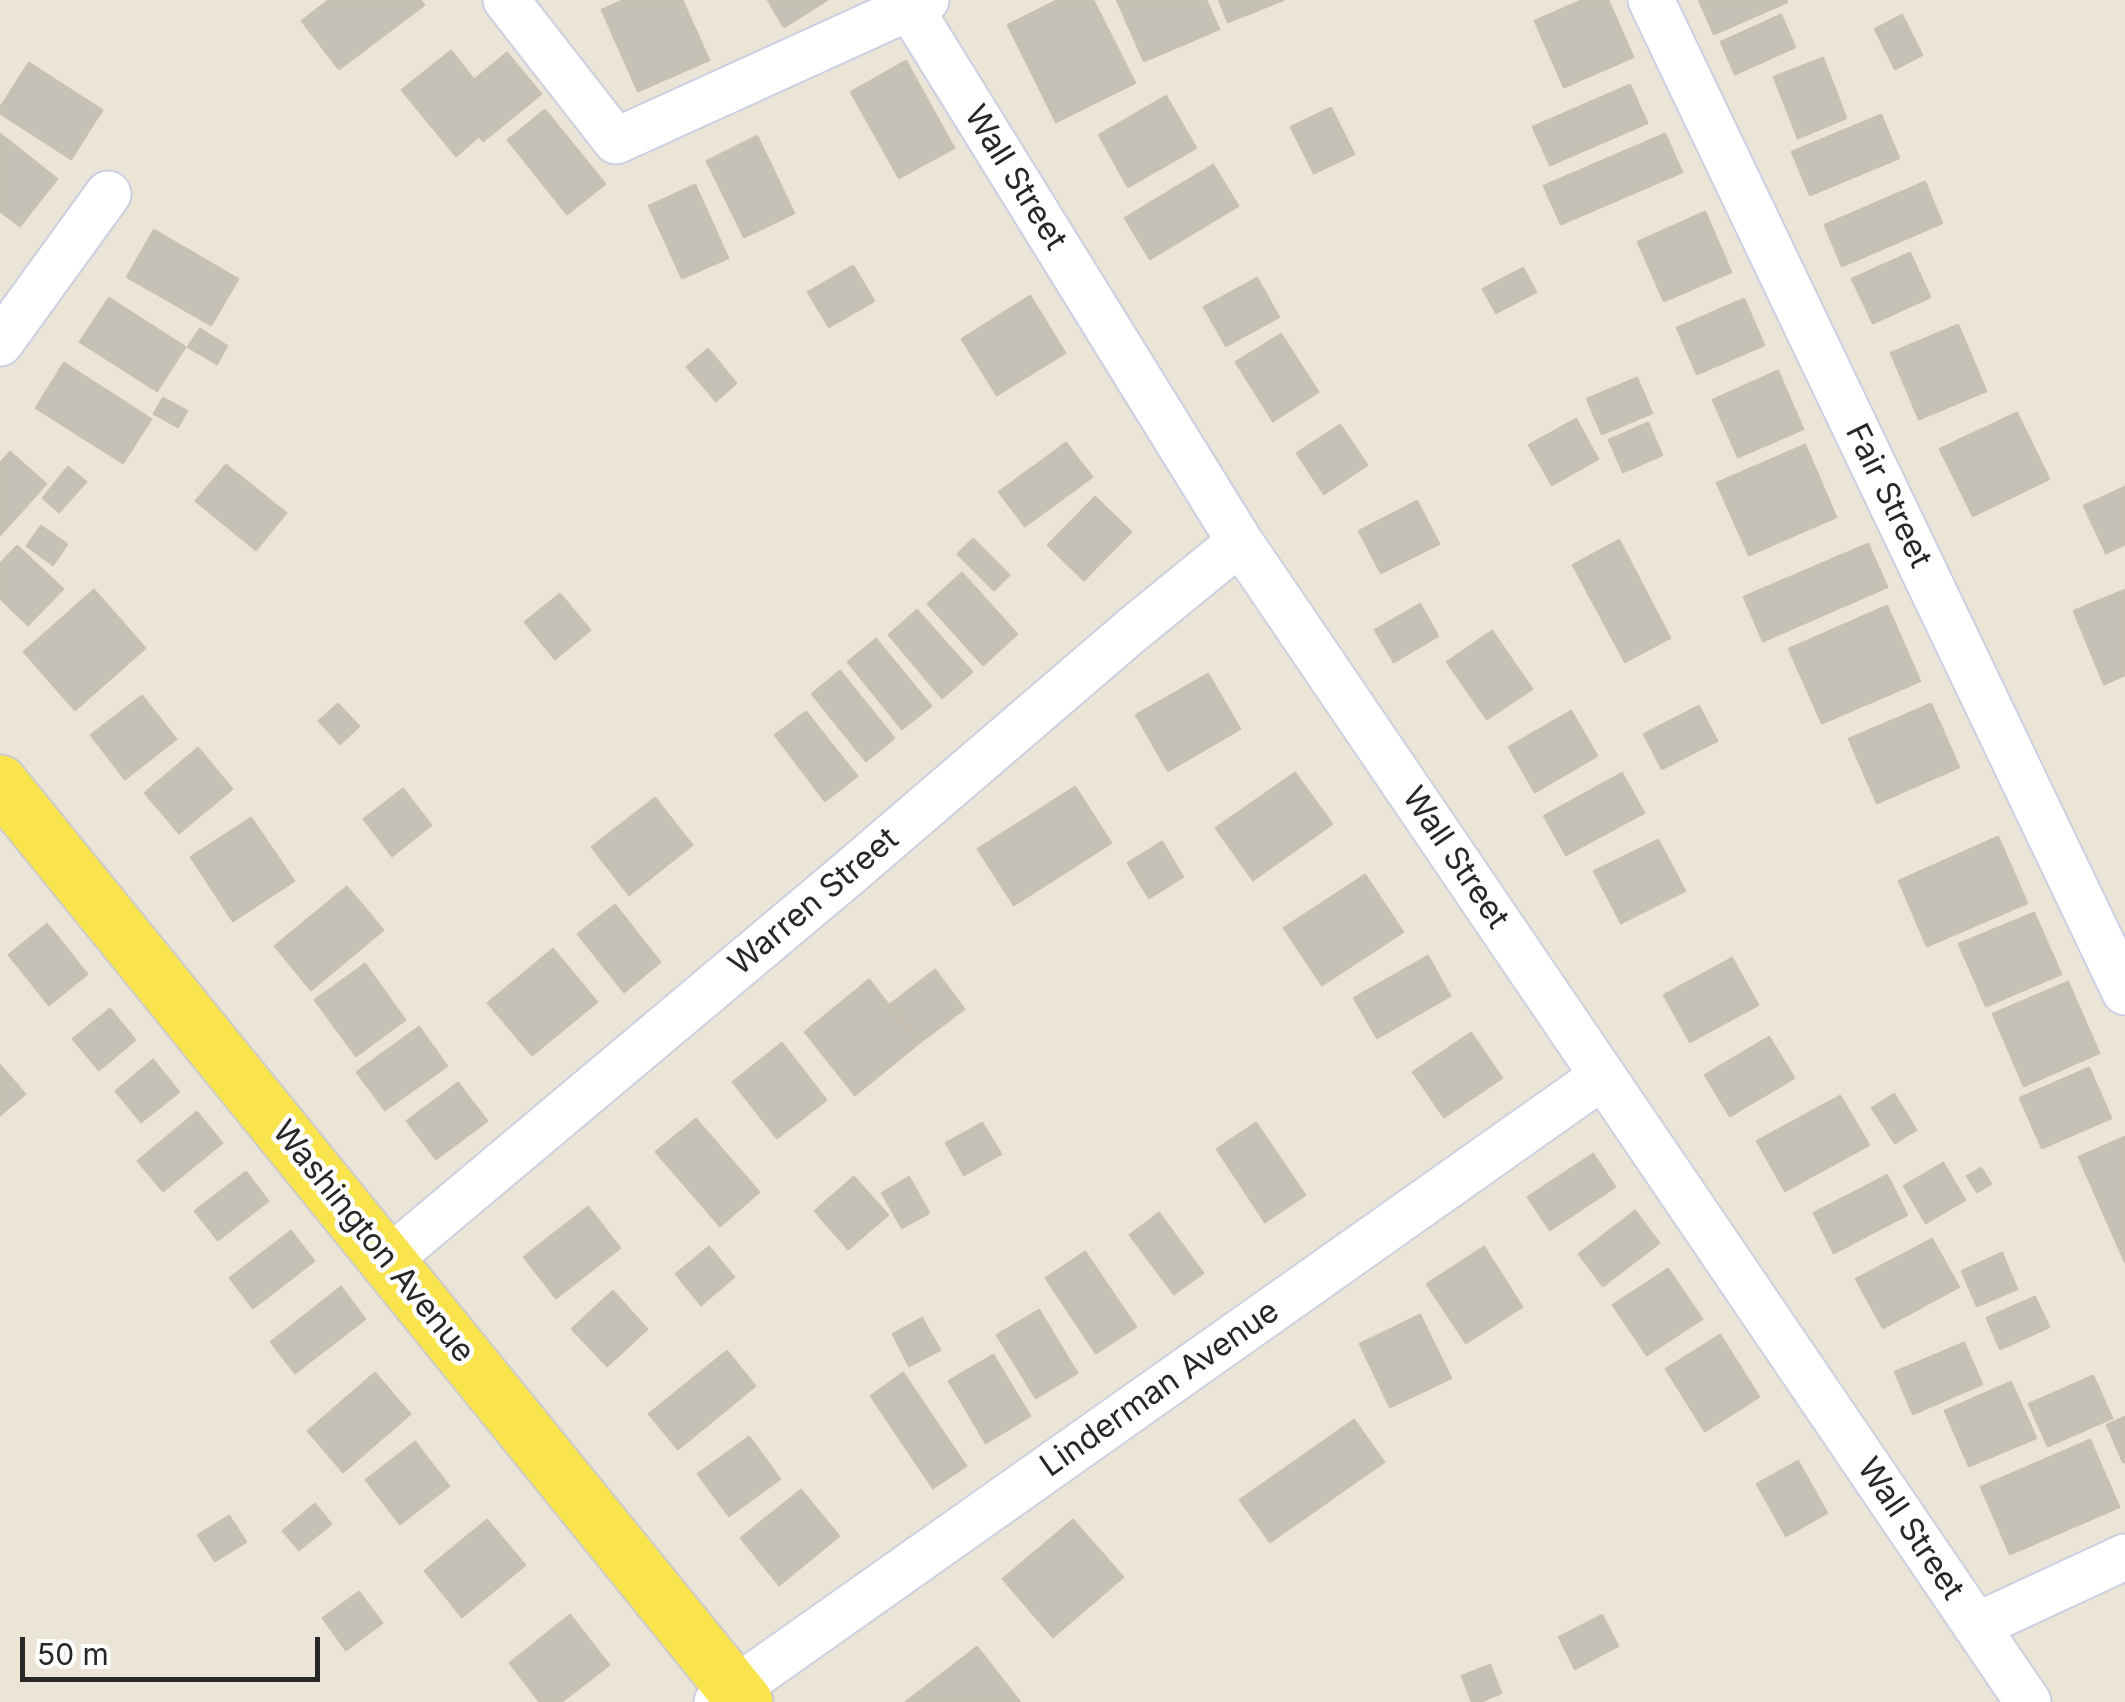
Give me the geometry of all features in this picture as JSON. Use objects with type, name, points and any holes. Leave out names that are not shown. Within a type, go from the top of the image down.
[{"type":"main road","name":"Washington Avenue","points":[[0,783],[388,1260],[732,1697]]},
{"type":"street","points":[[506,0],[616,141],[913,3]]},
{"type":"street","name":"Fair Street","points":[[1651,0],[2125,992]]},
{"type":"street","name":"Wall Street","points":[[913,3],[1240,542],[2028,1702]]},
{"type":"street","points":[[0,343],[108,194]]},
{"type":"street","name":"Warren Street","points":[[388,1260],[1240,542]]},
{"type":"street","name":"Linderman Avenue","points":[[732,1697],[1603,1076]]},
{"type":"street","points":[[1976,1626],[2125,1556]]},
{"type":"building","points":[[329,0],[420,0],[424,5],[339,69],[302,21]]},
{"type":"building","points":[[624,0],[682,0],[709,60],[638,91],[602,10]]},
{"type":"building","points":[[768,0],[827,0],[784,27]]},
{"type":"building","points":[[1058,0],[1093,0],[1135,83],[1056,122],[1008,25]]},
{"type":"building","points":[[1117,0],[1206,0],[1219,29],[1144,61]]},
{"type":"building","points":[[1219,0],[1283,0],[1228,22]]},
{"type":"building","points":[[1583,0],[1608,0],[1633,57],[1564,87],[1535,21]]},
{"type":"building","points":[[1699,0],[1786,0],[1787,2],[1714,34]]},
{"type":"building","points":[[1781,15],[1795,47],[1735,74],[1721,42]]},
{"type":"building","points":[[1902,15],[1922,55],[1895,69],[1875,29]]},
{"type":"building","points":[[451,51],[474,80],[507,53],[541,94],[483,141],[479,136],[456,156],[402,90]]},
{"type":"building","points":[[1823,58],[1846,118],[1798,138],[1774,77]]},
{"type":"building","points":[[906,61],[954,148],[899,178],[851,92]]},
{"type":"building","points":[[29,63],[102,110],[71,159],[0,113]]},
{"type":"building","points":[[1630,85],[1647,123],[1550,165],[1533,127]]},
{"type":"building","points":[[1166,96],[1196,148],[1128,187],[1099,135]]},
{"type":"building","points":[[1331,108],[1354,154],[1314,173],[1291,127]]},
{"type":"building","points":[[545,110],[605,184],[567,214],[508,140]]},
{"type":"building","points":[[1881,115],[1899,158],[1810,195],[1792,152]]},
{"type":"building","points":[[0,134],[57,179],[20,226],[0,211]]},
{"type":"building","points":[[1665,134],[1682,172],[1561,224],[1544,186]]},
{"type":"building","points":[[757,136],[794,213],[744,237],[707,161]]},
{"type":"building","points":[[1213,165],[1238,206],[1150,259],[1125,218]]},
{"type":"building","points":[[1925,182],[1942,223],[1842,266],[1825,225]]},
{"type":"building","points":[[695,185],[728,258],[682,278],[649,206]]},
{"type":"building","points":[[1705,212],[1731,272],[1664,301],[1638,242]]},
{"type":"building","points":[[154,230],[238,279],[211,325],[127,277]]},
{"type":"building","points":[[1910,253],[1930,297],[1873,323],[1852,279]]},
{"type":"building","points":[[853,266],[874,301],[829,327],[808,292]]},
{"type":"building","points":[[1523,268],[1536,292],[1496,313],[1483,289]]},
{"type":"building","points":[[1257,278],[1279,317],[1226,346],[1204,307]]},
{"type":"building","points":[[1030,296],[1065,353],[997,395],[962,339]]},
{"type":"building","points":[[109,298],[185,347],[157,391],[80,342]]},
{"type":"building","points":[[1744,299],[1764,345],[1697,374],[1677,328]]},
{"type":"building","points":[[1958,325],[1986,391],[1919,419],[1891,353]]},
{"type":"building","points":[[200,329],[227,346],[217,364],[188,347]]},
{"type":"building","points":[[1281,334],[1318,392],[1273,421],[1236,362]]},
{"type":"building","points":[[708,349],[736,383],[716,401],[687,367]]},
{"type":"building","points":[[64,363],[151,419],[123,463],[36,408]]},
{"type":"building","points":[[1778,371],[1803,429],[1738,457],[1713,400]]},
{"type":"building","points":[[1637,378],[1652,413],[1602,434],[1587,399]]},
{"type":"building","points":[[163,398],[187,411],[178,427],[154,414]]},
{"type":"building","points":[[2017,413],[2049,479],[1973,516],[1940,449]]},
{"type":"building","points":[[1576,419],[1598,459],[1552,485],[1529,445]]},
{"type":"building","points":[[1648,423],[1662,455],[1623,472],[1609,440]]},
{"type":"building","points":[[1340,425],[1367,465],[1324,494],[1297,453]]},
{"type":"building","points":[[1066,443],[1092,477],[1025,526],[999,492]]},
{"type":"building","points":[[1805,445],[1836,517],[1749,555],[1717,483]]},
{"type":"building","points":[[10,452],[46,484],[0,535],[0,463]]},
{"type":"building","points":[[226,465],[286,513],[256,550],[196,501]]},
{"type":"building","points":[[68,467],[86,482],[59,512],[43,498]]},
{"type":"building","points":[[2125,487],[2125,544],[2106,553],[2084,506]]},
{"type":"building","points":[[1095,497],[1131,532],[1084,580],[1048,545]]},
{"type":"building","points":[[1417,501],[1439,544],[1381,573],[1359,531]]},
{"type":"building","points":[[41,526],[67,544],[53,565],[27,546]]},
{"type":"building","points":[[973,539],[1009,575],[994,590],[958,554]]},
{"type":"building","points":[[1619,540],[1670,638],[1625,662],[1573,565]]},
{"type":"building","points":[[1868,544],[1887,587],[1763,641],[1744,597]]},
{"type":"building","points":[[17,546],[63,589],[28,625],[0,598],[0,564]]},
{"type":"building","points":[[962,573],[1017,634],[983,665],[928,604]]},
{"type":"building","points":[[94,590],[145,648],[75,710],[24,652]]},
{"type":"building","points":[[2125,590],[2125,675],[2104,684],[2074,611]]},
{"type":"building","points":[[560,594],[590,630],[555,659],[525,622]]},
{"type":"building","points":[[1420,604],[1438,636],[1394,662],[1375,630]]},
{"type":"building","points":[[1887,606],[1920,681],[1822,723],[1789,649]]},
{"type":"building","points":[[917,610],[972,672],[942,698],[889,635]]},
{"type":"building","points":[[1492,631],[1532,689],[1487,719],[1447,662]]},
{"type":"building","points":[[876,639],[931,706],[902,729],[848,662]]},
{"type":"building","points":[[840,671],[894,738],[866,761],[812,694]]},
{"type":"building","points":[[1208,674],[1240,729],[1168,771],[1136,715]]},
{"type":"building","points":[[142,696],[176,739],[125,779],[91,735]]},
{"type":"building","points":[[338,704],[359,726],[340,744],[319,721]]},
{"type":"building","points":[[1931,704],[1959,767],[1877,803],[1849,739]]},
{"type":"building","points":[[1699,706],[1717,741],[1662,769],[1644,734]]},
{"type":"building","points":[[1571,711],[1597,756],[1535,792],[1509,747]]},
{"type":"building","points":[[806,712],[857,776],[825,801],[775,735]]},
{"type":"building","points":[[198,748],[232,789],[179,833],[145,793]]},
{"type":"building","points":[[1295,773],[1332,824],[1253,880],[1216,828]]},
{"type":"building","points":[[1622,773],[1644,813],[1566,855],[1544,816]]},
{"type":"building","points":[[1075,787],[1111,843],[1014,905],[978,849]]},
{"type":"building","points":[[403,789],[431,825],[392,856],[364,819]]},
{"type":"building","points":[[655,798],[692,845],[629,895],[592,847]]},
{"type":"building","points":[[251,818],[294,881],[233,921],[191,857]]},
{"type":"building","points":[[1998,837],[2027,903],[1927,946],[1899,881]]},
{"type":"building","points":[[1658,840],[1685,891],[1621,923],[1594,871]]},
{"type":"building","points":[[1162,842],[1183,877],[1149,898],[1128,863]]},
{"type":"building","points":[[1365,875],[1403,932],[1322,985],[1284,928]]},
{"type":"building","points":[[347,887],[383,930],[311,990],[275,946]]},
{"type":"building","points":[[615,905],[660,962],[624,992],[578,934]]},
{"type":"building","points":[[2034,913],[2061,974],[1986,1006],[1959,944]]},
{"type":"building","points":[[47,924],[87,974],[49,1005],[9,955]]},
{"type":"building","points":[[553,949],[597,1002],[532,1055],[488,1003]]},
{"type":"building","points":[[1428,956],[1450,996],[1377,1038],[1354,998]]},
{"type":"building","points":[[1732,958],[1758,1005],[1690,1042],[1664,995]]},
{"type":"building","points":[[365,964],[405,1020],[356,1056],[315,1000]]},
{"type":"building","points":[[935,970],[964,1009],[919,1043],[891,1004]]},
{"type":"building","points":[[869,980],[919,1043],[855,1095],[805,1032]]},
{"type":"building","points":[[2068,982],[2099,1053],[2024,1086],[1993,1014]]},
{"type":"building","points":[[110,1009],[135,1040],[99,1070],[73,1039]]},
{"type":"building","points":[[419,1027],[447,1066],[385,1110],[357,1072]]},
{"type":"building","points":[[1471,1033],[1502,1078],[1444,1117],[1413,1072]]},
{"type":"building","points":[[1769,1037],[1794,1078],[1730,1116],[1705,1075]]},
{"type":"building","points":[[782,1043],[826,1100],[777,1138],[733,1082]]},
{"type":"building","points":[[153,1060],[179,1092],[141,1122],[116,1091]]},
{"type":"building","points":[[0,1065],[25,1094],[0,1115]]},
{"type":"building","points":[[2089,1068],[2111,1118],[2042,1148],[2020,1098]]},
{"type":"building","points":[[458,1083],[487,1121],[436,1159],[407,1121]]},
{"type":"building","points":[[1894,1094],[1916,1130],[1895,1143],[1872,1108]]},
{"type":"building","points":[[1840,1096],[1869,1145],[1785,1191],[1757,1141]]},
{"type":"building","points":[[197,1112],[222,1143],[163,1191],[138,1161]]},
{"type":"building","points":[[696,1119],[759,1192],[720,1226],[656,1152]]},
{"type":"building","points":[[982,1123],[1001,1154],[964,1175],[946,1143]]},
{"type":"building","points":[[1256,1123],[1305,1195],[1265,1222],[1217,1149]]},
{"type":"building","points":[[2125,1137],[2125,1262],[2079,1157]]},
{"type":"building","points":[[1593,1154],[1615,1187],[1550,1230],[1528,1197]]},
{"type":"building","points":[[1943,1163],[1965,1200],[1926,1223],[1904,1186]]},
{"type":"building","points":[[1981,1168],[1991,1184],[1977,1192],[1967,1176]]},
{"type":"building","points":[[246,1172],[268,1201],[218,1240],[195,1211]]},
{"type":"building","points":[[1887,1175],[1907,1215],[1834,1253],[1814,1213]]},
{"type":"building","points":[[854,1177],[888,1215],[848,1249],[815,1211]]},
{"type":"building","points":[[909,1177],[929,1213],[902,1228],[882,1193]]},
{"type":"building","points":[[588,1207],[620,1248],[556,1298],[524,1257]]},
{"type":"building","points":[[1635,1211],[1659,1243],[1603,1286],[1579,1254]]},
{"type":"building","points":[[1159,1213],[1203,1273],[1174,1294],[1130,1235]]},
{"type":"building","points":[[291,1231],[314,1261],[253,1308],[230,1278]]},
{"type":"building","points":[[1932,1239],[1959,1287],[1883,1328],[1856,1279]]},
{"type":"building","points":[[709,1247],[734,1277],[701,1305],[676,1274]]},
{"type":"building","points":[[1484,1247],[1522,1307],[1466,1343],[1427,1284]]},
{"type":"building","points":[[1085,1252],[1136,1327],[1096,1353],[1046,1278]]},
{"type":"building","points":[[2002,1253],[2017,1289],[1977,1306],[1962,1271]]},
{"type":"building","points":[[1668,1269],[1702,1319],[1647,1355],[1613,1305]]},
{"type":"building","points":[[341,1287],[365,1319],[295,1373],[271,1342]]},
{"type":"building","points":[[613,1291],[647,1329],[607,1366],[572,1329]]},
{"type":"building","points":[[2035,1297],[2049,1327],[2000,1349],[1987,1318]]},
{"type":"building","points":[[1039,1310],[1077,1373],[1036,1398],[997,1335]]},
{"type":"building","points":[[1420,1315],[1451,1378],[1390,1407],[1360,1344]]},
{"type":"building","points":[[922,1318],[940,1350],[909,1366],[893,1334]]},
{"type":"building","points":[[1720,1335],[1759,1397],[1705,1431],[1666,1369]]},
{"type":"building","points":[[1964,1343],[1982,1384],[1913,1414],[1895,1372]]},
{"type":"building","points":[[727,1351],[755,1386],[678,1449],[649,1414]]},
{"type":"building","points":[[993,1355],[1030,1416],[986,1443],[949,1381]]},
{"type":"building","points":[[375,1373],[410,1414],[343,1472],[308,1431]]},
{"type":"building","points":[[903,1373],[966,1466],[933,1488],[871,1396]]},
{"type":"building","points":[[2093,1376],[2112,1418],[2048,1446],[2029,1404]]},
{"type":"building","points":[[2011,1382],[2036,1438],[1969,1466],[1945,1411]]},
{"type":"building","points":[[2125,1417],[2125,1462],[2123,1462],[2107,1425]]},
{"type":"building","points":[[1354,1420],[1384,1462],[1270,1542],[1240,1500]]},
{"type":"building","points":[[749,1437],[780,1479],[729,1516],[698,1474]]},
{"type":"building","points":[[2090,1440],[2119,1507],[2010,1554],[1981,1487]]},
{"type":"building","points":[[415,1442],[449,1486],[400,1524],[366,1480]]},
{"type":"building","points":[[1798,1461],[1827,1513],[1786,1536],[1757,1484]]},
{"type":"building","points":[[801,1490],[839,1536],[779,1585],[741,1538]]},
{"type":"building","points":[[315,1504],[331,1524],[299,1550],[283,1531]]},
{"type":"building","points":[[229,1516],[246,1542],[215,1561],[198,1535]]},
{"type":"building","points":[[487,1520],[525,1565],[462,1617],[425,1571]]},
{"type":"building","points":[[1073,1520],[1123,1577],[1053,1637],[1003,1579]]},
{"type":"building","points":[[359,1592],[382,1623],[346,1650],[323,1618]]},
{"type":"building","points":[[570,1615],[609,1665],[561,1702],[540,1702],[510,1663]]},
{"type":"building","points":[[1602,1615],[1618,1646],[1575,1669],[1559,1637]]},
{"type":"building","points":[[977,1647],[1020,1702],[906,1702]]},
{"type":"building","points":[[1490,1665],[1501,1693],[1472,1702],[1462,1676]]}]
